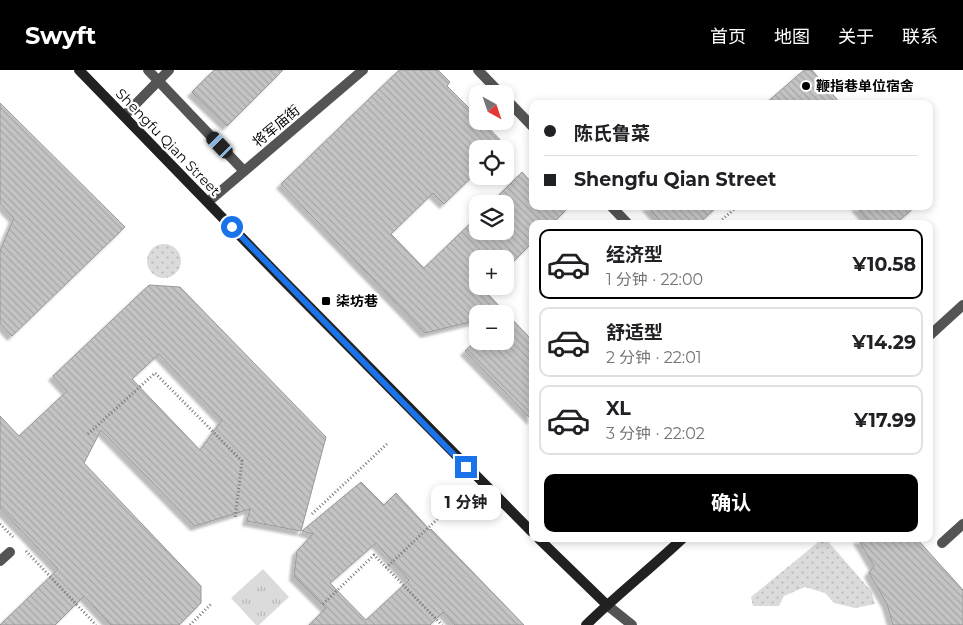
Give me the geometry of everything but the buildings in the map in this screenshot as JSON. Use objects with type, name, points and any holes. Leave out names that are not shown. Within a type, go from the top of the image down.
[{"type":"street","name":"Shengfu Qian Street","points":[[79,70],[529,529]]},
{"type":"street","points":[[148,70],[244,171]]},
{"type":"street","points":[[124,116],[169,70]]},
{"type":"street","name":"将军庙街","points":[[208,202],[363,70]]},
{"type":"street","points":[[478,70],[492,85]]},
{"type":"street","points":[[514,107],[529,123]]},
{"type":"street","points":[[615,210],[624,220]]},
{"type":"street","points":[[933,332],[963,305]]},
{"type":"street","points":[[942,543],[963,524]]},
{"type":"street","points":[[542,542],[607,605],[632,625]]},
{"type":"street","points":[[586,625],[679,542]]},
{"type":"street","points":[[0,560],[10,552]]},
{"type":"path","points":[[722,220],[734,210]]},
{"type":"path","points":[[88,434],[155,373],[242,461],[235,519]]},
{"type":"path","points":[[312,514],[388,443]]},
{"type":"path","points":[[386,568],[450,507]]},
{"type":"path","points":[[0,524],[14,538]]},
{"type":"path","points":[[20,545],[96,625]]},
{"type":"path","points":[[323,604],[374,556],[442,625]]},
{"type":"path","points":[[190,625],[212,604]]},
{"type":"green space","points":[[164,244],[176,249],[181,261],[176,273],[164,278],[152,273],[147,261],[152,249]]},
{"type":"green space","points":[[818,542],[829,542],[871,591],[875,604],[855,608],[834,603],[825,593],[805,587],[784,596],[779,606],[753,606],[751,597]]},
{"type":"green space","points":[[263,569],[289,597],[259,625],[256,625],[231,598]]},
{"type":"place","name":"鞭指巷单位宿舍","points":[[806,86]]},
{"type":"place","name":"柒坊巷","points":[[326,301]]},
{"type":"route","points":[[232,227],[466,467]]}]
